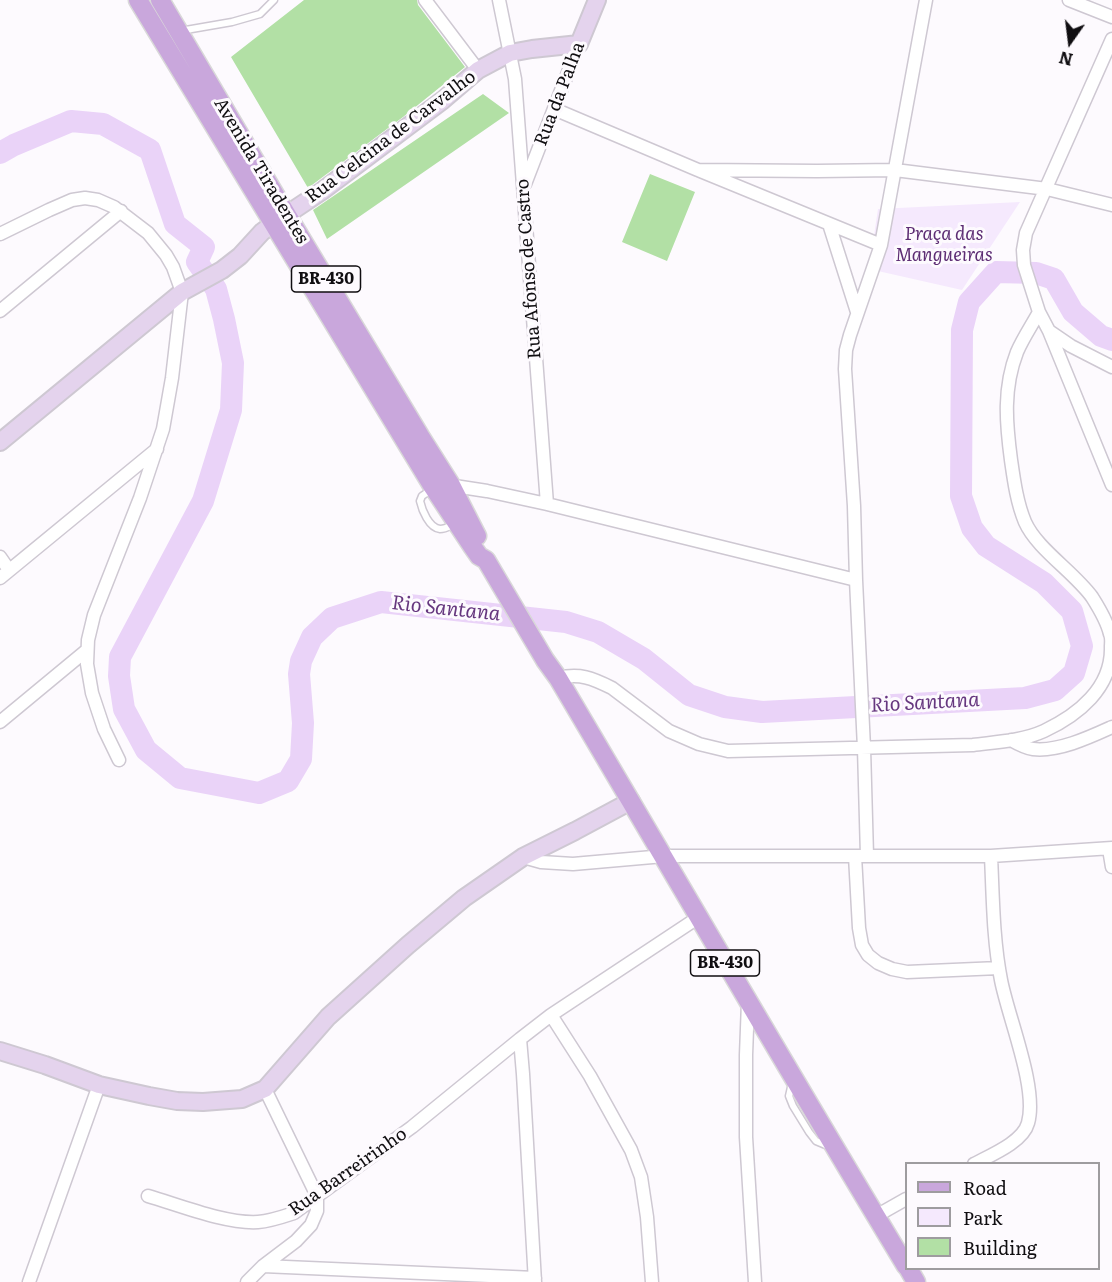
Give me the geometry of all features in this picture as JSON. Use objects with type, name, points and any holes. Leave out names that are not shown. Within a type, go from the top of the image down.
[{"type":"main road","name":"Avenida Tiradentes","points":[[160,0],[281,219]]},
{"type":"main road","name":"BR-430","points":[[145,4],[281,219],[462,520],[480,543],[486,560],[905,1264]]},
{"type":"street","points":[[425,0],[478,70]]},
{"type":"street","name":"Rua Afonso de Castro","points":[[499,0],[516,87],[547,504]]},
{"type":"street","name":"Rua da Palha","points":[[523,188],[597,0]]},
{"type":"street","points":[[926,0],[881,245],[857,312],[846,350],[844,369],[854,506],[864,729],[859,928],[862,945],[868,955],[878,963],[892,969],[907,972],[999,968]]},
{"type":"street","points":[[1069,0],[1112,17]]},
{"type":"street","points":[[1112,39],[1026,233],[1023,250],[1024,265],[1039,312],[1049,331],[1112,485]]},
{"type":"street","name":"Rua Celcina de Carvalho","points":[[0,442],[183,292],[222,270],[240,256],[262,232],[443,100],[478,70],[510,53],[579,44]]},
{"type":"street","points":[[554,109],[881,245]]},
{"type":"street","points":[[698,170],[895,170],[1047,189],[1112,205]]},
{"type":"street","points":[[0,234],[49,210],[79,199],[98,200],[121,211],[148,233],[173,267],[183,292],[168,409],[158,448],[90,627],[87,664],[92,693],[104,729],[119,760]]},
{"type":"street","points":[[0,311],[121,211]]},
{"type":"street","points":[[829,224],[857,312]]},
{"type":"street","points":[[558,678],[572,675],[587,677],[602,683],[669,731],[699,744],[728,751],[973,745],[1011,740],[1042,732],[1068,718],[1088,703],[1103,684],[1112,659],[1111,635],[1103,615],[1091,596],[1051,555],[1026,525],[1019,504],[1008,433],[1007,392],[1017,351],[1039,312]]},
{"type":"street","points":[[1049,331],[1071,346],[1112,367]]},
{"type":"street","points":[[0,557],[5,574],[158,448]]},
{"type":"street","points":[[442,486],[547,504],[856,580]]},
{"type":"street","points":[[0,722],[87,651]]},
{"type":"street","points":[[1011,740],[1033,749],[1047,749],[1071,743],[1112,727]]},
{"type":"street","points":[[0,1052],[45,1065],[99,1085],[177,1101],[203,1102],[242,1098],[265,1089],[328,1017],[464,898],[523,857],[631,801]]},
{"type":"street","points":[[523,857],[541,862],[573,864],[664,856],[991,856],[1110,848],[1112,867]]},
{"type":"street","points":[[978,1162],[1022,1134],[1028,1124],[1029,1111],[1026,1077],[999,968],[994,926],[991,856]]},
{"type":"street","name":"Rua Barreirinho","points":[[148,1196],[242,1222],[278,1219],[294,1213],[412,1127],[551,1015],[699,917]]},
{"type":"street","points":[[748,1002],[746,1137],[755,1282]]},
{"type":"street","points":[[551,1015],[590,1076],[631,1149],[640,1177],[647,1217],[652,1282]]},
{"type":"street","points":[[263,1266],[535,1280],[520,1039]]},
{"type":"street","points":[[29,1282],[99,1085]]},
{"type":"street","points":[[247,1282],[263,1266],[296,1241],[311,1225],[318,1196],[265,1089]]},
{"type":"street","points":[[876,1216],[905,1200]]},
{"type":"lane","points":[[179,31],[254,16],[265,11],[274,0]]},
{"type":"lane","points":[[442,486],[422,496],[420,501],[423,511],[434,527],[440,529],[462,520]]},
{"type":"green space","name":"Praça das Mangueiras","points":[[1020,202],[962,290],[869,269],[878,209]]},
{"type":"building","points":[[304,0],[417,0],[418,5],[465,67],[308,188],[231,57]]},
{"type":"building","points":[[483,94],[509,113],[327,239],[313,210]]},
{"type":"building","points":[[650,174],[695,192],[667,261],[622,242]]},
{"type":"waterway","name":"Rio Santana","points":[[0,153],[71,121],[103,124],[150,150],[175,224],[204,247],[197,262],[216,289],[233,363],[231,410],[203,501],[120,657],[119,676],[124,709],[146,750],[180,778],[259,793],[288,781],[301,759],[303,723],[299,674],[301,661],[312,637],[332,618],[381,602],[566,622],[598,632],[644,659],[689,695],[725,707],[762,712],[1025,698],[1055,690],[1074,673],[1082,646],[1072,611],[1044,583],[986,546],[972,528],[961,496],[962,330],[969,302],[996,272],[1036,273],[1054,279],[1073,312],[1101,336],[1112,340]]}]
